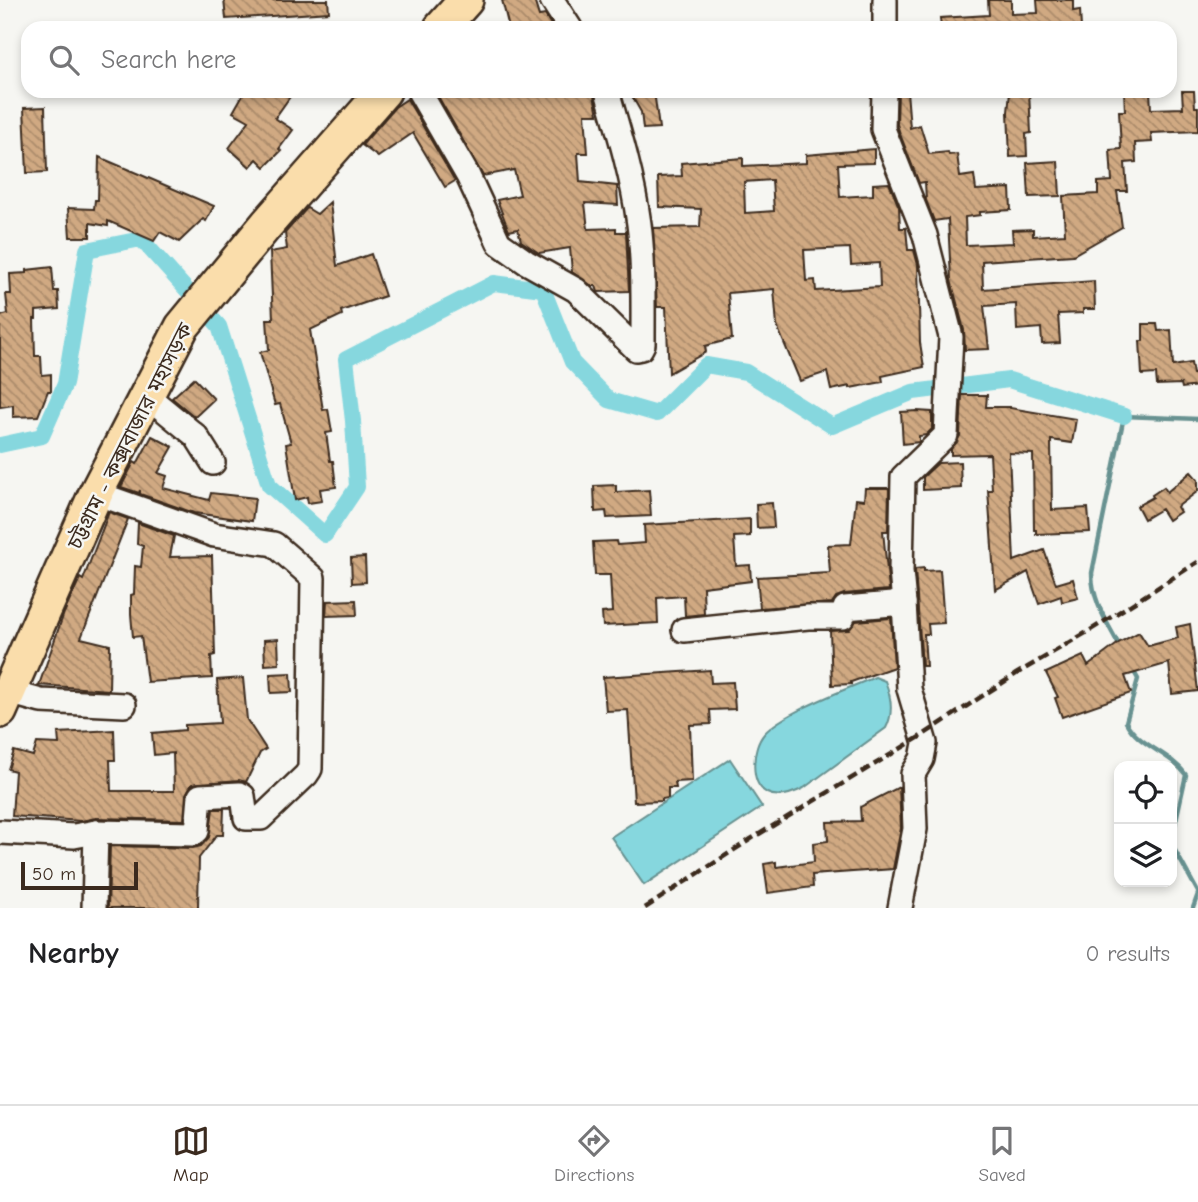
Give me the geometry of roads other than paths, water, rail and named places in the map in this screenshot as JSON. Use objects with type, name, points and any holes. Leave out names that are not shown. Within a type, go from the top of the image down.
[{"type":"highway","points":[[420,21],[438,0]]},
{"type":"highway","points":[[446,21],[466,0]]},
{"type":"highway","points":[[3,693],[52,544],[134,376],[354,98]]},
{"type":"highway","points":[[211,280],[267,224],[378,98]]},
{"type":"highway","name":"চট্টগ্রাম - কক্সবাজার মহাসড়ক","points":[[3,693],[96,493],[146,395],[175,324]]},
{"type":"street","points":[[552,0],[566,21]]},
{"type":"street","points":[[885,0],[885,21]]},
{"type":"street","points":[[423,98],[468,176],[499,243],[526,262],[576,290],[636,349],[643,344],[644,285],[640,232],[627,162],[609,98]]},
{"type":"street","points":[[884,98],[883,129],[925,235],[951,337],[946,435],[903,477],[901,571],[909,689],[925,743],[922,759],[913,774],[915,828],[900,908]]},
{"type":"street","points":[[146,395],[196,436],[213,463]]},
{"type":"street","points":[[0,832],[74,836],[96,832],[195,834],[198,800],[203,795],[240,794],[253,818],[310,769],[313,578],[274,544],[214,536],[96,493]]},
{"type":"street","points":[[684,630],[808,617],[843,617],[845,608],[904,603]]},
{"type":"street","points":[[3,693],[41,701],[124,705]]},
{"type":"street","points":[[94,908],[96,832]]},
{"type":"water","points":[[875,677],[885,681],[889,693],[891,710],[886,728],[804,788],[776,795],[761,788],[754,765],[757,748],[764,734],[800,710]]},
{"type":"water","points":[[730,759],[762,807],[644,885],[611,837]]},
{"type":"waterway","points":[[0,445],[42,436],[65,384],[87,250],[141,239],[219,326],[269,485],[325,535],[357,487],[346,359],[494,283],[543,289],[572,362],[609,400],[657,414],[706,365],[746,372],[832,426],[913,392],[1009,380],[1124,416]]},
{"type":"waterway","points":[[1120,647],[1097,602],[1092,573],[1124,416],[1198,419]]},
{"type":"waterway","points":[[1133,670],[1138,679],[1126,722],[1138,737],[1172,760],[1186,775],[1175,824]]},
{"type":"waterway","points":[[1177,854],[1198,892]]},
{"type":"waterway","points":[[1193,908],[1198,894]]},
{"type":"railway","points":[[645,908],[751,839],[923,735],[1016,674],[1198,562]]}]
